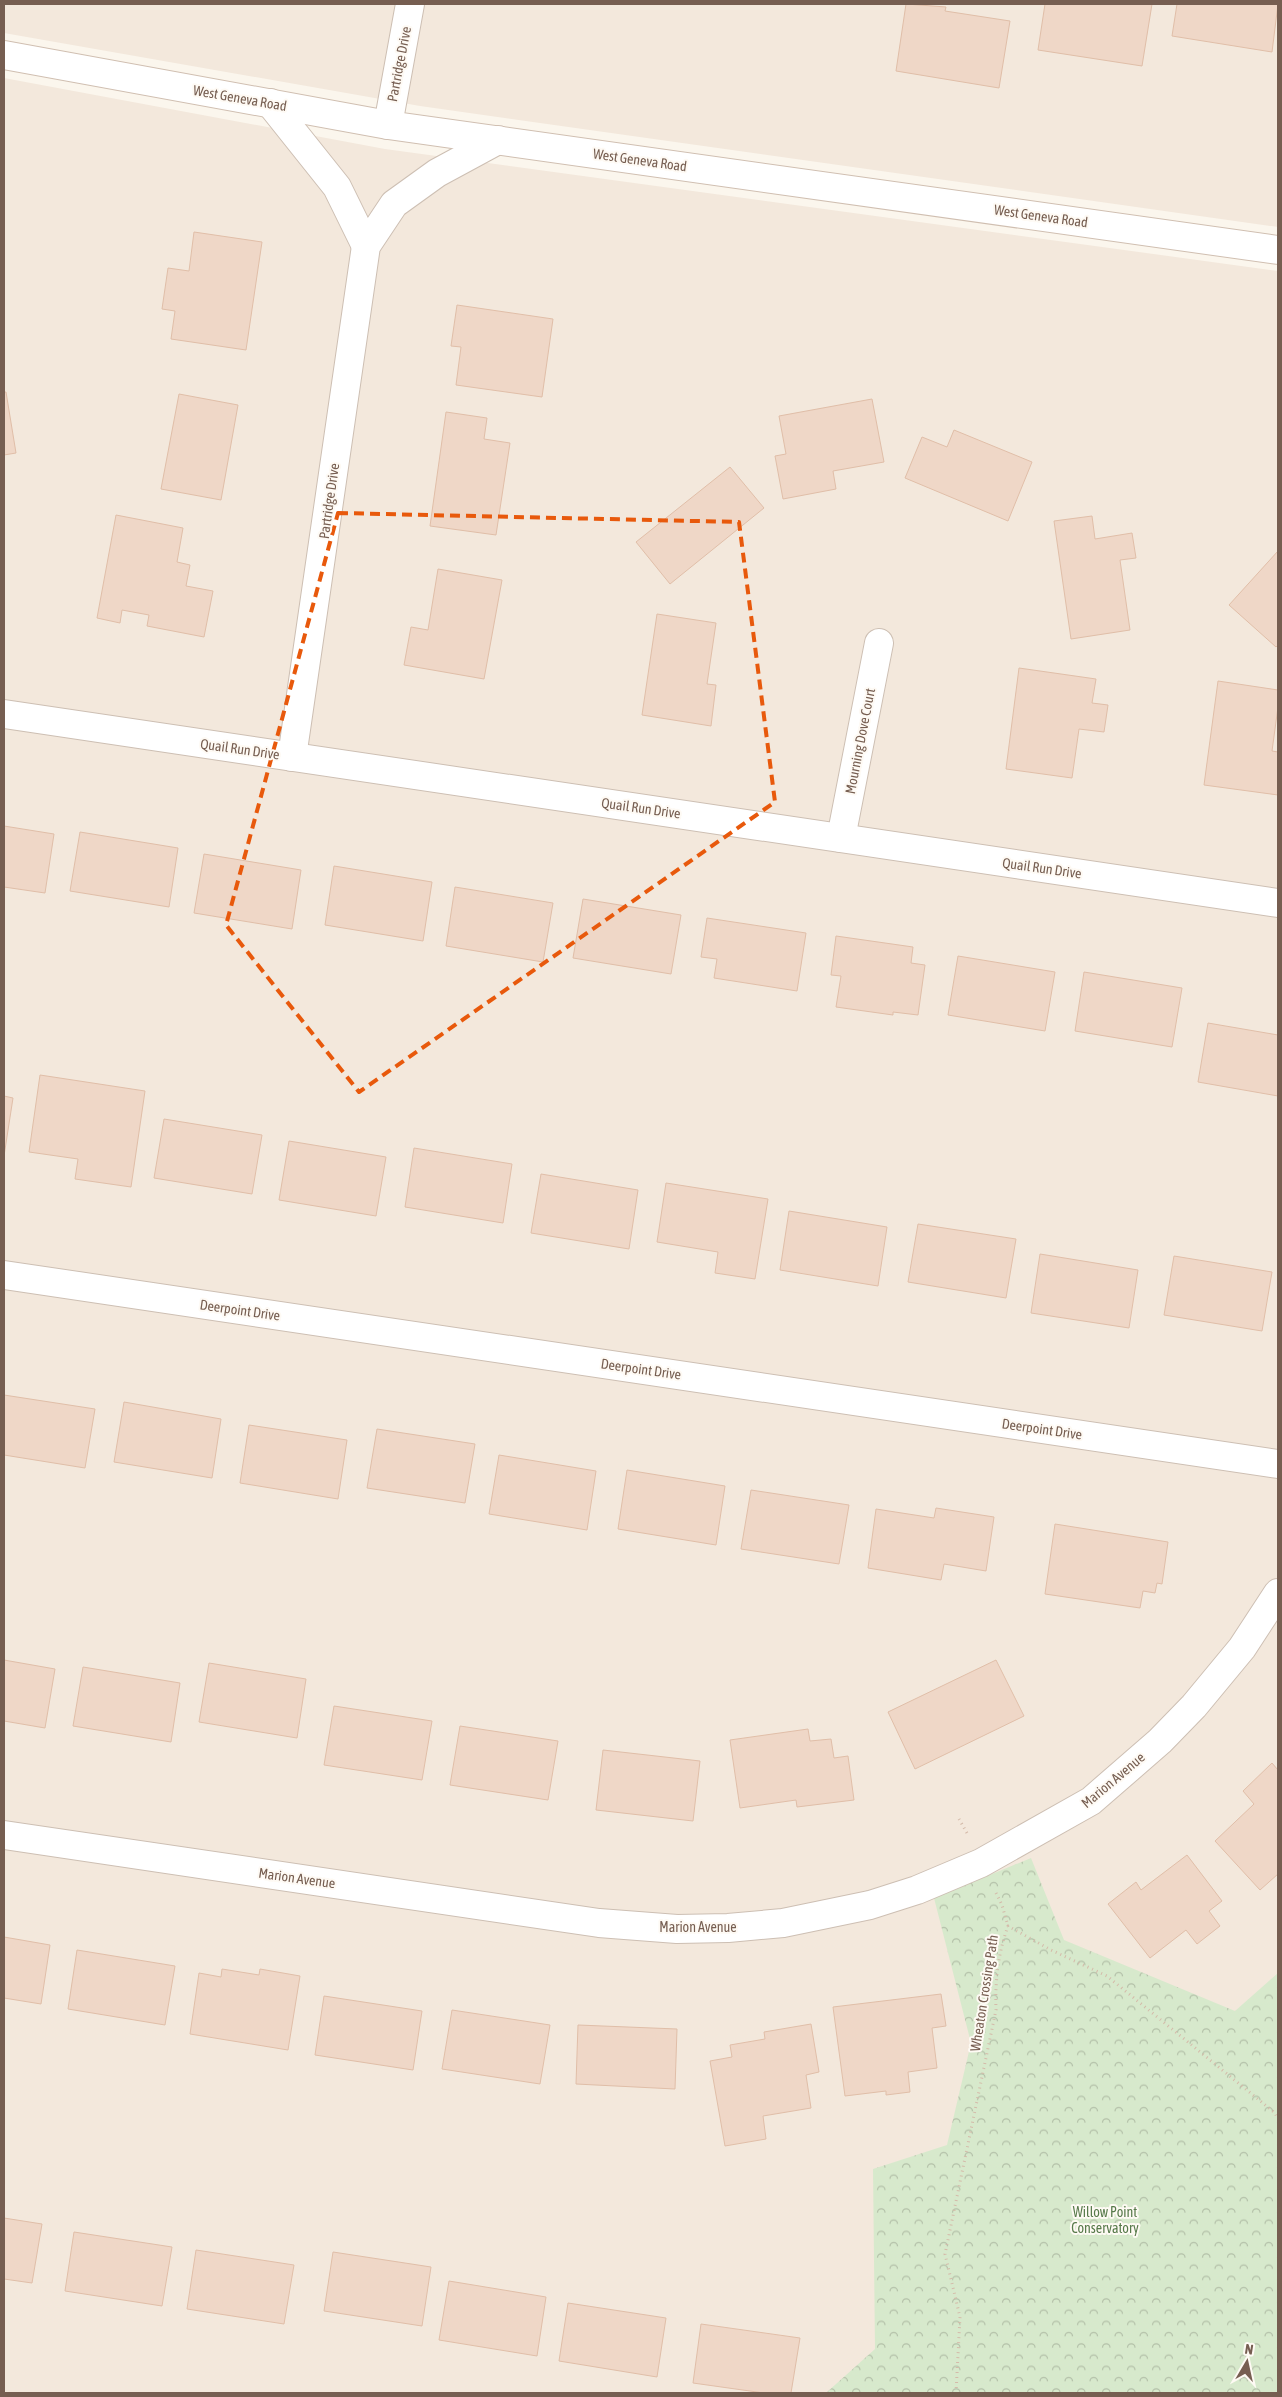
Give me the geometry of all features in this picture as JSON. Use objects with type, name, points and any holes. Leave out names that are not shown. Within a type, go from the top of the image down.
[{"type":"street","name":"Partridge Drive","points":[[388,125],[410,4]]},
{"type":"street","name":"West Geneva Road","points":[[4,55],[388,125],[1278,250]]},
{"type":"street","points":[[270,103],[337,187],[366,246]]},
{"type":"street","points":[[366,246],[394,204],[437,173],[498,140]]},
{"type":"street","name":"Partridge Drive","points":[[292,757],[366,246]]},
{"type":"street","name":"Mourning Dove Court","points":[[842,838],[879,643]]},
{"type":"street","name":"Quail Run Drive","points":[[4,714],[1278,903]]},
{"type":"street","name":"Deerpoint Drive","points":[[4,1275],[1278,1464]]},
{"type":"street","name":"Marion Avenue","points":[[4,1835],[599,1923],[676,1929],[728,1928],[783,1923],[870,1905],[917,1890],[1011,1848],[1091,1801],[1160,1741],[1194,1706],[1242,1648],[1278,1592]]},
{"type":"path","points":[[959,1819],[970,1840]]},
{"type":"path","points":[[993,1888],[1002,1905],[1008,1926]]},
{"type":"path","name":"Wheaton Crossing Path","points":[[956,2393],[960,2317],[945,2254],[996,2010],[995,1978],[1001,1944],[1008,1926],[1051,1950],[1107,1976],[1268,2107],[1275,2113],[1278,2119]]},
{"type":"highlighted area","points":[[338,513],[739,522],[775,802],[359,1092],[226,925]]},
{"type":"shaded area","points":[[4,4],[1278,4],[1278,227],[420,106],[4,33]]},
{"type":"shaded area","points":[[4,78],[385,149],[1278,271],[1278,2393],[4,2393]]},
{"type":"green space","name":"Willow Point Conservatory","points":[[1031,1858],[1064,1940],[1235,2011],[1278,1973],[1278,2393],[826,2393],[875,2349],[873,2169],[947,2145],[971,2043],[934,1898]]},
{"type":"building","points":[[906,4],[946,7],[945,11],[1010,21],[999,88],[896,71]]},
{"type":"building","points":[[1045,4],[1152,4],[1142,66],[1038,50]]},
{"type":"building","points":[[1177,4],[1278,4],[1272,52],[1172,36]]},
{"type":"building","points":[[194,232],[262,242],[246,350],[171,339],[175,311],[162,309],[168,268],[189,271]]},
{"type":"building","points":[[457,305],[553,319],[542,397],[456,385],[461,347],[451,346]]},
{"type":"building","points":[[4,392],[6,392],[16,453],[4,455]]},
{"type":"building","points":[[179,394],[238,405],[221,500],[161,489]]},
{"type":"building","points":[[872,399],[884,462],[833,471],[836,489],[783,499],[775,456],[786,454],[779,416]]},
{"type":"building","points":[[446,412],[487,418],[484,439],[510,443],[496,535],[430,526]]},
{"type":"building","points":[[954,430],[1032,462],[1008,521],[905,478],[922,437],[947,447]]},
{"type":"building","points":[[730,467],[764,508],[670,584],[636,542]]},
{"type":"building","points":[[116,515],[183,528],[177,562],[190,565],[186,586],[213,591],[204,637],[147,626],[149,615],[122,610],[120,623],[97,618]]},
{"type":"building","points":[[1092,516],[1095,539],[1132,533],[1136,558],[1120,560],[1130,630],[1071,639],[1054,521]]},
{"type":"building","points":[[1278,551],[1278,645],[1276,647],[1229,605]]},
{"type":"building","points":[[438,569],[502,580],[484,679],[404,665],[411,627],[428,630]]},
{"type":"building","points":[[657,614],[716,623],[707,684],[716,685],[711,726],[642,715]]},
{"type":"building","points":[[1019,668],[1096,679],[1092,703],[1108,705],[1104,732],[1079,729],[1072,778],[1006,769]]},
{"type":"building","points":[[1218,681],[1278,690],[1278,707],[1272,751],[1278,752],[1278,795],[1204,785]]},
{"type":"building","points":[[4,826],[54,834],[45,893],[4,887]]},
{"type":"building","points":[[80,832],[178,848],[169,907],[70,891]]},
{"type":"building","points":[[204,854],[301,870],[292,929],[194,913]]},
{"type":"building","points":[[334,866],[432,882],[423,941],[325,925]]},
{"type":"building","points":[[455,887],[553,903],[543,962],[446,946]]},
{"type":"building","points":[[583,899],[681,915],[671,974],[573,958]]},
{"type":"building","points":[[707,918],[806,933],[797,991],[714,978],[717,959],[701,957]]},
{"type":"building","points":[[836,936],[913,947],[911,963],[925,965],[918,1015],[893,1012],[893,1015],[836,1007],[841,976],[831,975]]},
{"type":"building","points":[[958,956],[1055,972],[1045,1031],[948,1015]]},
{"type":"building","points":[[1084,972],[1182,988],[1172,1047],[1075,1031]]},
{"type":"building","points":[[1208,1023],[1278,1035],[1278,1096],[1198,1082]]},
{"type":"building","points":[[40,1075],[145,1091],[131,1187],[75,1179],[78,1159],[29,1152]]},
{"type":"building","points":[[4,1096],[13,1098],[4,1156]]},
{"type":"building","points":[[164,1119],[262,1135],[252,1194],[154,1178]]},
{"type":"building","points":[[289,1141],[386,1157],[376,1216],[279,1200]]},
{"type":"building","points":[[414,1148],[512,1164],[503,1223],[405,1207]]},
{"type":"building","points":[[541,1174],[638,1190],[629,1249],[531,1233]]},
{"type":"building","points":[[666,1183],[768,1199],[755,1279],[715,1273],[718,1252],[657,1242]]},
{"type":"building","points":[[789,1211],[887,1227],[878,1286],[780,1270]]},
{"type":"building","points":[[918,1224],[1016,1239],[1006,1298],[908,1282]]},
{"type":"building","points":[[1040,1254],[1138,1270],[1129,1328],[1031,1313]]},
{"type":"building","points":[[1174,1256],[1272,1272],[1262,1331],[1164,1315]]},
{"type":"building","points":[[4,1395],[95,1409],[85,1468],[4,1455]]},
{"type":"building","points":[[124,1402],[221,1419],[212,1478],[114,1462]]},
{"type":"building","points":[[249,1425],[347,1440],[338,1499],[240,1483]]},
{"type":"building","points":[[377,1429],[475,1444],[465,1503],[367,1488]]},
{"type":"building","points":[[499,1455],[596,1471],[587,1530],[489,1514]]},
{"type":"building","points":[[627,1470],[725,1486],[716,1545],[618,1529]]},
{"type":"building","points":[[751,1490],[849,1505],[839,1564],[741,1549]]},
{"type":"building","points":[[936,1508],[994,1517],[986,1571],[944,1564],[941,1580],[868,1568],[876,1509],[934,1518]]},
{"type":"building","points":[[1055,1524],[1168,1542],[1162,1584],[1157,1583],[1155,1593],[1143,1591],[1140,1608],[1045,1594]]},
{"type":"building","points":[[4,1660],[55,1669],[45,1728],[4,1721]]},
{"type":"building","points":[[996,1660],[1024,1716],[915,1769],[888,1712]]},
{"type":"building","points":[[209,1663],[306,1679],[297,1738],[199,1722]]},
{"type":"building","points":[[83,1667],[180,1683],[171,1742],[73,1726]]},
{"type":"building","points":[[334,1706],[432,1721],[422,1780],[324,1765]]},
{"type":"building","points":[[460,1726],[558,1741],[548,1800],[450,1785]]},
{"type":"building","points":[[808,1729],[810,1741],[831,1739],[834,1758],[848,1756],[854,1800],[797,1807],[796,1800],[740,1808],[730,1740]]},
{"type":"building","points":[[603,1750],[700,1761],[693,1821],[596,1810]]},
{"type":"building","points":[[1272,1763],[1278,1770],[1278,1874],[1260,1890],[1215,1841],[1254,1804],[1243,1791]]},
{"type":"building","points":[[1187,1855],[1222,1901],[1209,1911],[1220,1926],[1197,1944],[1186,1930],[1150,1958],[1108,1904],[1136,1882],[1141,1890]]},
{"type":"building","points":[[4,1937],[50,1945],[41,2004],[4,1998]]},
{"type":"building","points":[[77,1950],[175,1966],[165,2025],[68,2009]]},
{"type":"building","points":[[222,1969],[259,1975],[260,1969],[300,1976],[288,2050],[190,2034],[199,1973],[221,1977]]},
{"type":"building","points":[[941,1994],[946,2026],[932,2028],[937,2068],[908,2072],[910,2092],[886,2095],[886,2091],[845,2096],[833,2007]]},
{"type":"building","points":[[324,1996],[422,2011],[413,2070],[315,2055]]},
{"type":"building","points":[[452,2010],[550,2025],[540,2084],[442,2069]]},
{"type":"building","points":[[811,2024],[819,2072],[806,2075],[811,2108],[763,2116],[766,2139],[725,2146],[710,2061],[732,2057],[730,2045],[765,2039],[764,2032]]},
{"type":"building","points":[[578,2025],[677,2029],[675,2089],[576,2084]]},
{"type":"building","points":[[4,2218],[42,2224],[32,2283],[4,2279]]},
{"type":"building","points":[[74,2232],[172,2247],[162,2306],[65,2291]]},
{"type":"building","points":[[196,2250],[294,2265],[284,2324],[187,2309]]},
{"type":"building","points":[[333,2252],[431,2267],[422,2326],[324,2311]]},
{"type":"building","points":[[449,2281],[546,2297],[537,2356],[439,2340]]},
{"type":"building","points":[[568,2303],[666,2318],[657,2377],[559,2361]]},
{"type":"building","points":[[701,2324],[800,2338],[791,2393],[764,2393],[693,2383]]}]
